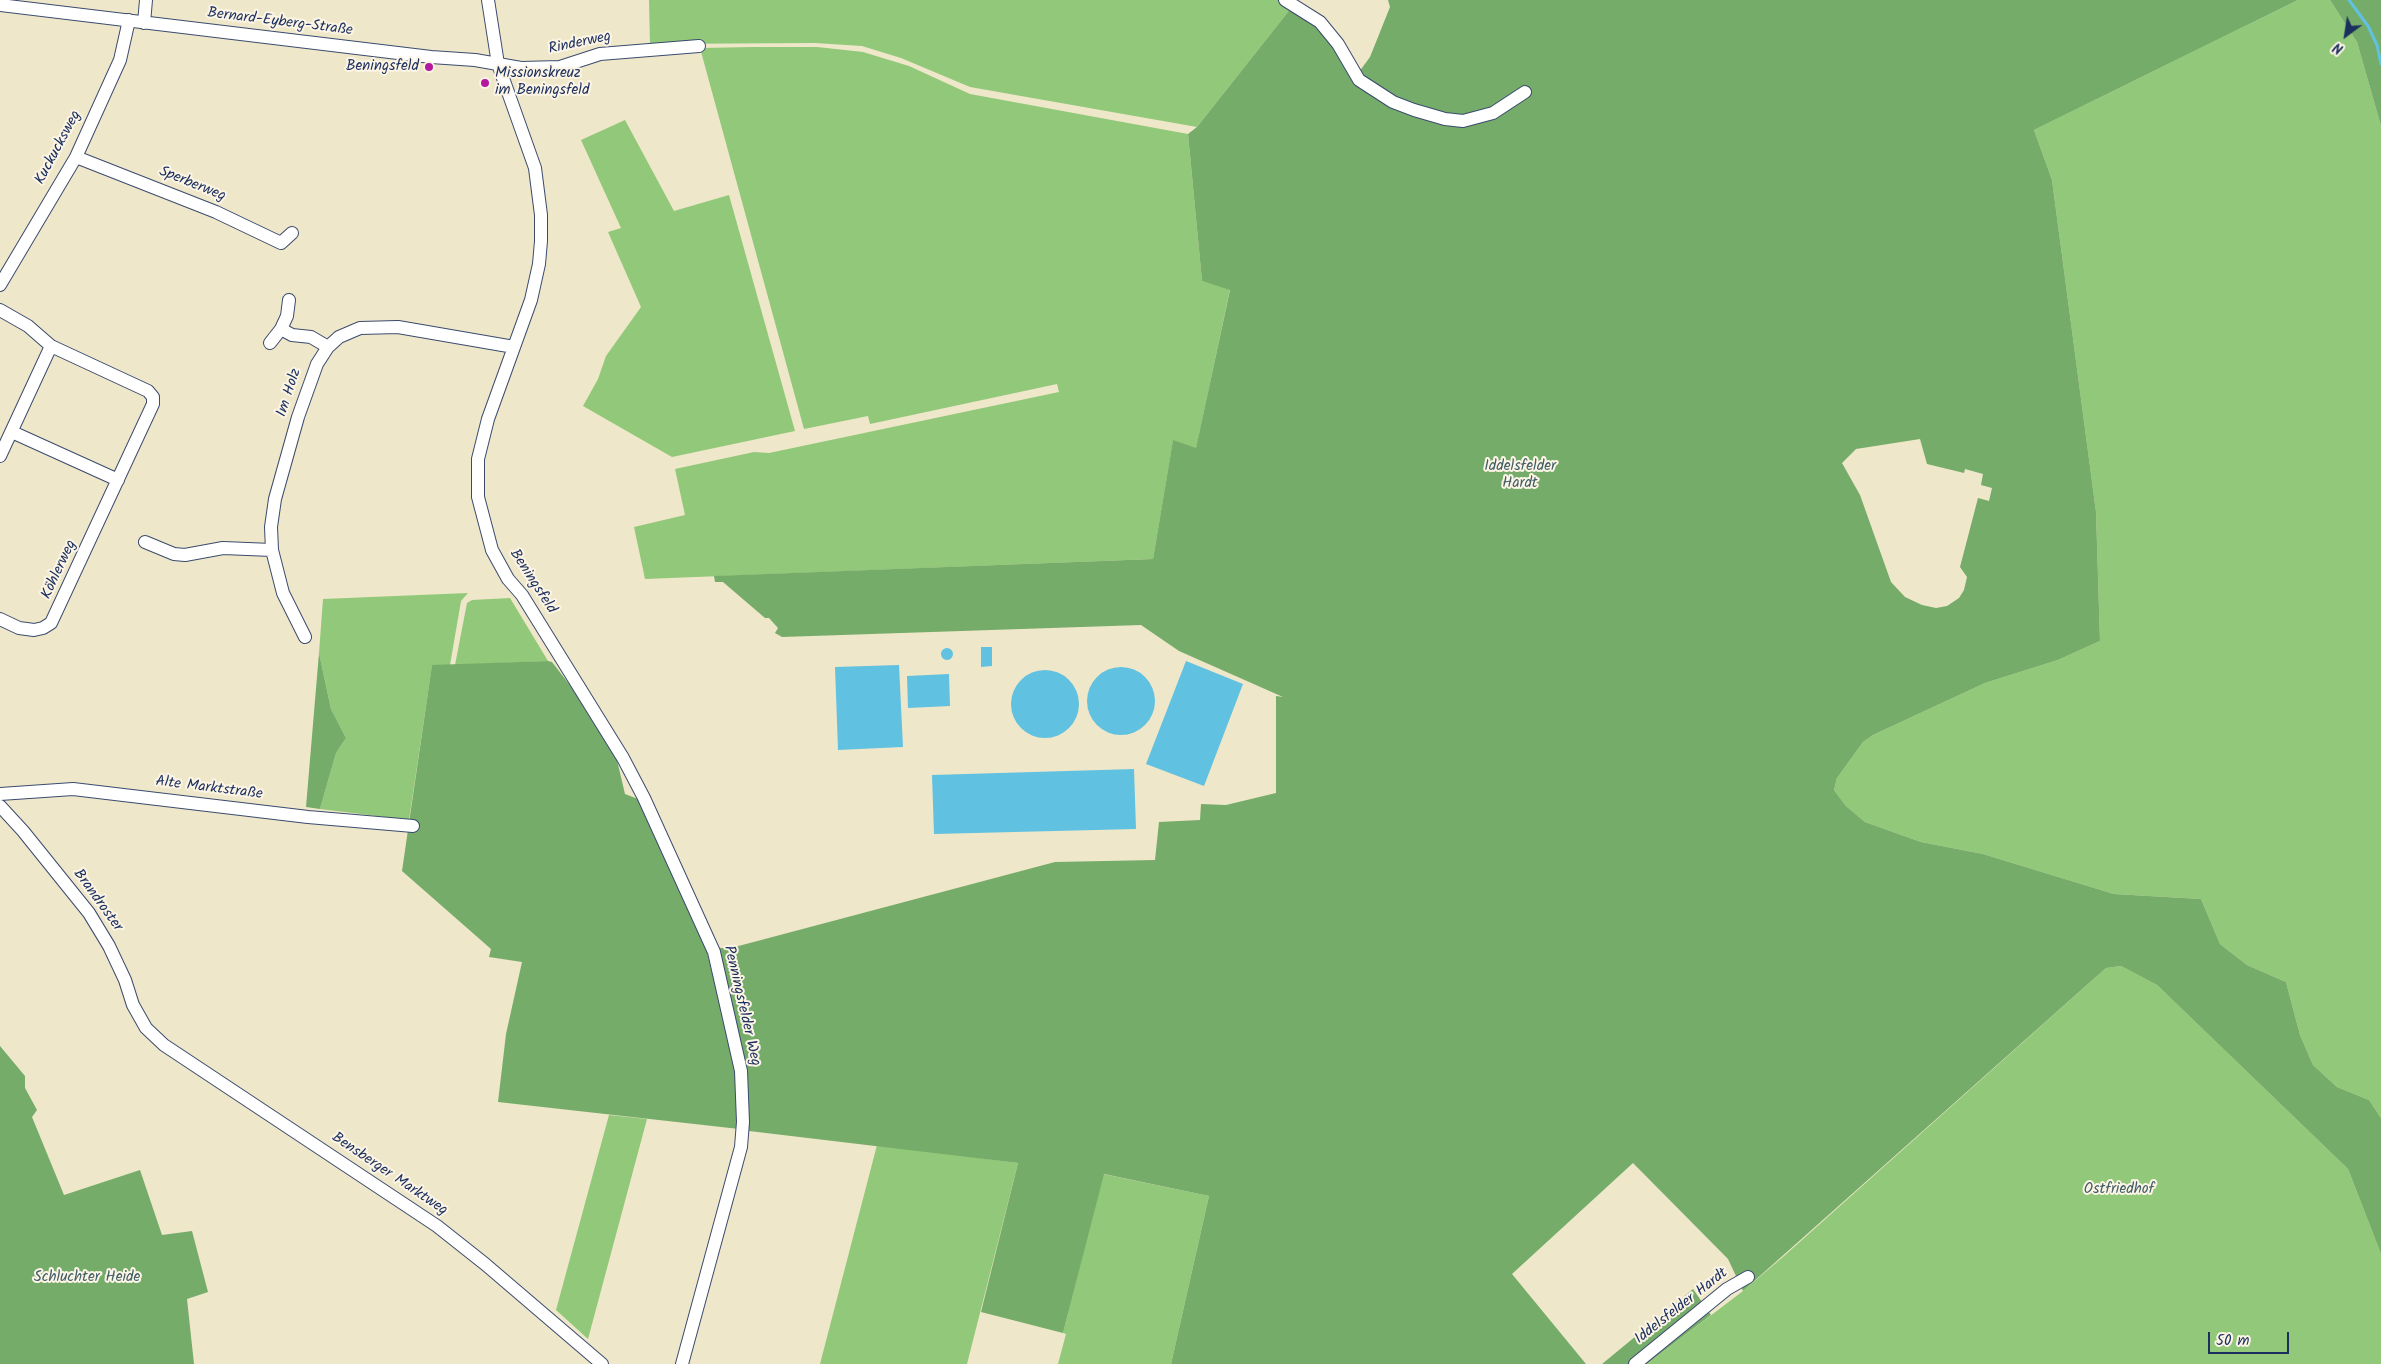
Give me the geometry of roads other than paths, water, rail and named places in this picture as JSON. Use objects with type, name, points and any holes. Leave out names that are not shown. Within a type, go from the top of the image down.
[{"type":"street","points":[[144,23],[146,0]]},
{"type":"street","name":"Beningsfeld","points":[[488,0],[498,64],[535,168],[541,215],[537,273],[531,300],[488,418],[478,459],[478,497],[492,550],[508,579],[522,595],[623,758]]},
{"type":"street","points":[[1285,0],[1320,22],[1338,44],[1359,80],[1392,102],[1445,119],[1463,121],[1493,113],[1525,92]]},
{"type":"street","name":"Bernard-Eyberg-Straße","points":[[0,5],[23,4],[144,23],[498,64]]},
{"type":"street","name":"Kuckucksweg","points":[[0,285],[76,156],[120,60],[130,20]]},
{"type":"street","name":"Rinderweg","points":[[498,64],[521,68],[552,68],[600,54],[699,46]]},
{"type":"street","name":"Sperberweg","points":[[76,156],[216,212],[281,243],[292,233]]},
{"type":"street","points":[[270,343],[281,329],[287,316],[289,300]]},
{"type":"street","points":[[0,310],[28,326],[50,346],[0,456]]},
{"type":"street","name":"Im Holz","points":[[305,637],[283,593],[272,550],[271,528],[275,499],[312,376],[328,347],[339,337],[360,328],[398,327],[514,347]]},
{"type":"street","points":[[281,329],[292,334],[312,338],[328,347]]},
{"type":"street","name":"Köhlerweg","points":[[0,619],[20,628],[34,630],[44,628],[51,623],[153,404],[153,397],[148,391],[50,346]]},
{"type":"street","points":[[12,432],[118,480]]},
{"type":"street","points":[[145,542],[174,554],[185,555],[223,548],[272,550]]},
{"type":"street","name":"Penningsfelder Weg","points":[[623,758],[644,798],[714,952],[741,1070],[743,1122],[740,1147],[682,1364]]},
{"type":"street","name":"Alte Marktstraße","points":[[0,794],[73,789],[413,826]]},
{"type":"street","name":"Brandroster","points":[[0,806],[23,831],[89,913],[109,946],[125,980],[133,1005],[146,1028]]},
{"type":"street","name":"Bensberger Marktweg","points":[[146,1028],[164,1045],[193,1065],[437,1226],[485,1264],[602,1364]]},
{"type":"street","name":"Iddelsfelder Hardt","points":[[1635,1364],[1727,1289],[1748,1277]]},
{"type":"water","points":[[981,647],[992,647],[992,666],[981,667]]},
{"type":"water","points":[[947,648],[953,654],[947,660],[941,654]]},
{"type":"water","points":[[1186,661],[1243,684],[1204,786],[1146,764]]},
{"type":"water","points":[[899,665],[903,747],[838,750],[835,667]]},
{"type":"water","points":[[1121,667],[1134,670],[1145,677],[1152,688],[1155,701],[1152,714],[1145,725],[1134,732],[1121,735],[1108,732],[1097,725],[1090,714],[1087,701],[1090,688],[1097,677],[1108,670]]},
{"type":"water","points":[[1038,670],[1052,670],[1064,675],[1074,685],[1079,697],[1079,711],[1074,723],[1064,733],[1052,738],[1038,738],[1026,733],[1016,723],[1011,711],[1011,697],[1016,685],[1026,675]]},
{"type":"water","points":[[949,674],[950,706],[908,708],[907,676]]},
{"type":"water","points":[[1134,769],[1136,829],[934,834],[932,775]]},
{"type":"waterway","points":[[2349,0],[2368,26],[2377,45],[2381,64]]},
{"type":"place","name":"Beningsfeld","points":[[429,67]]},
{"type":"place","name":"Missionskreuz im Beningsfeld","points":[[485,83]]},
{"type":"park label","name":"Ostfriedhof","points":[[2119,1190]]},
{"type":"park label","name":"Schluchter Heide","points":[[87,1278]]}]
